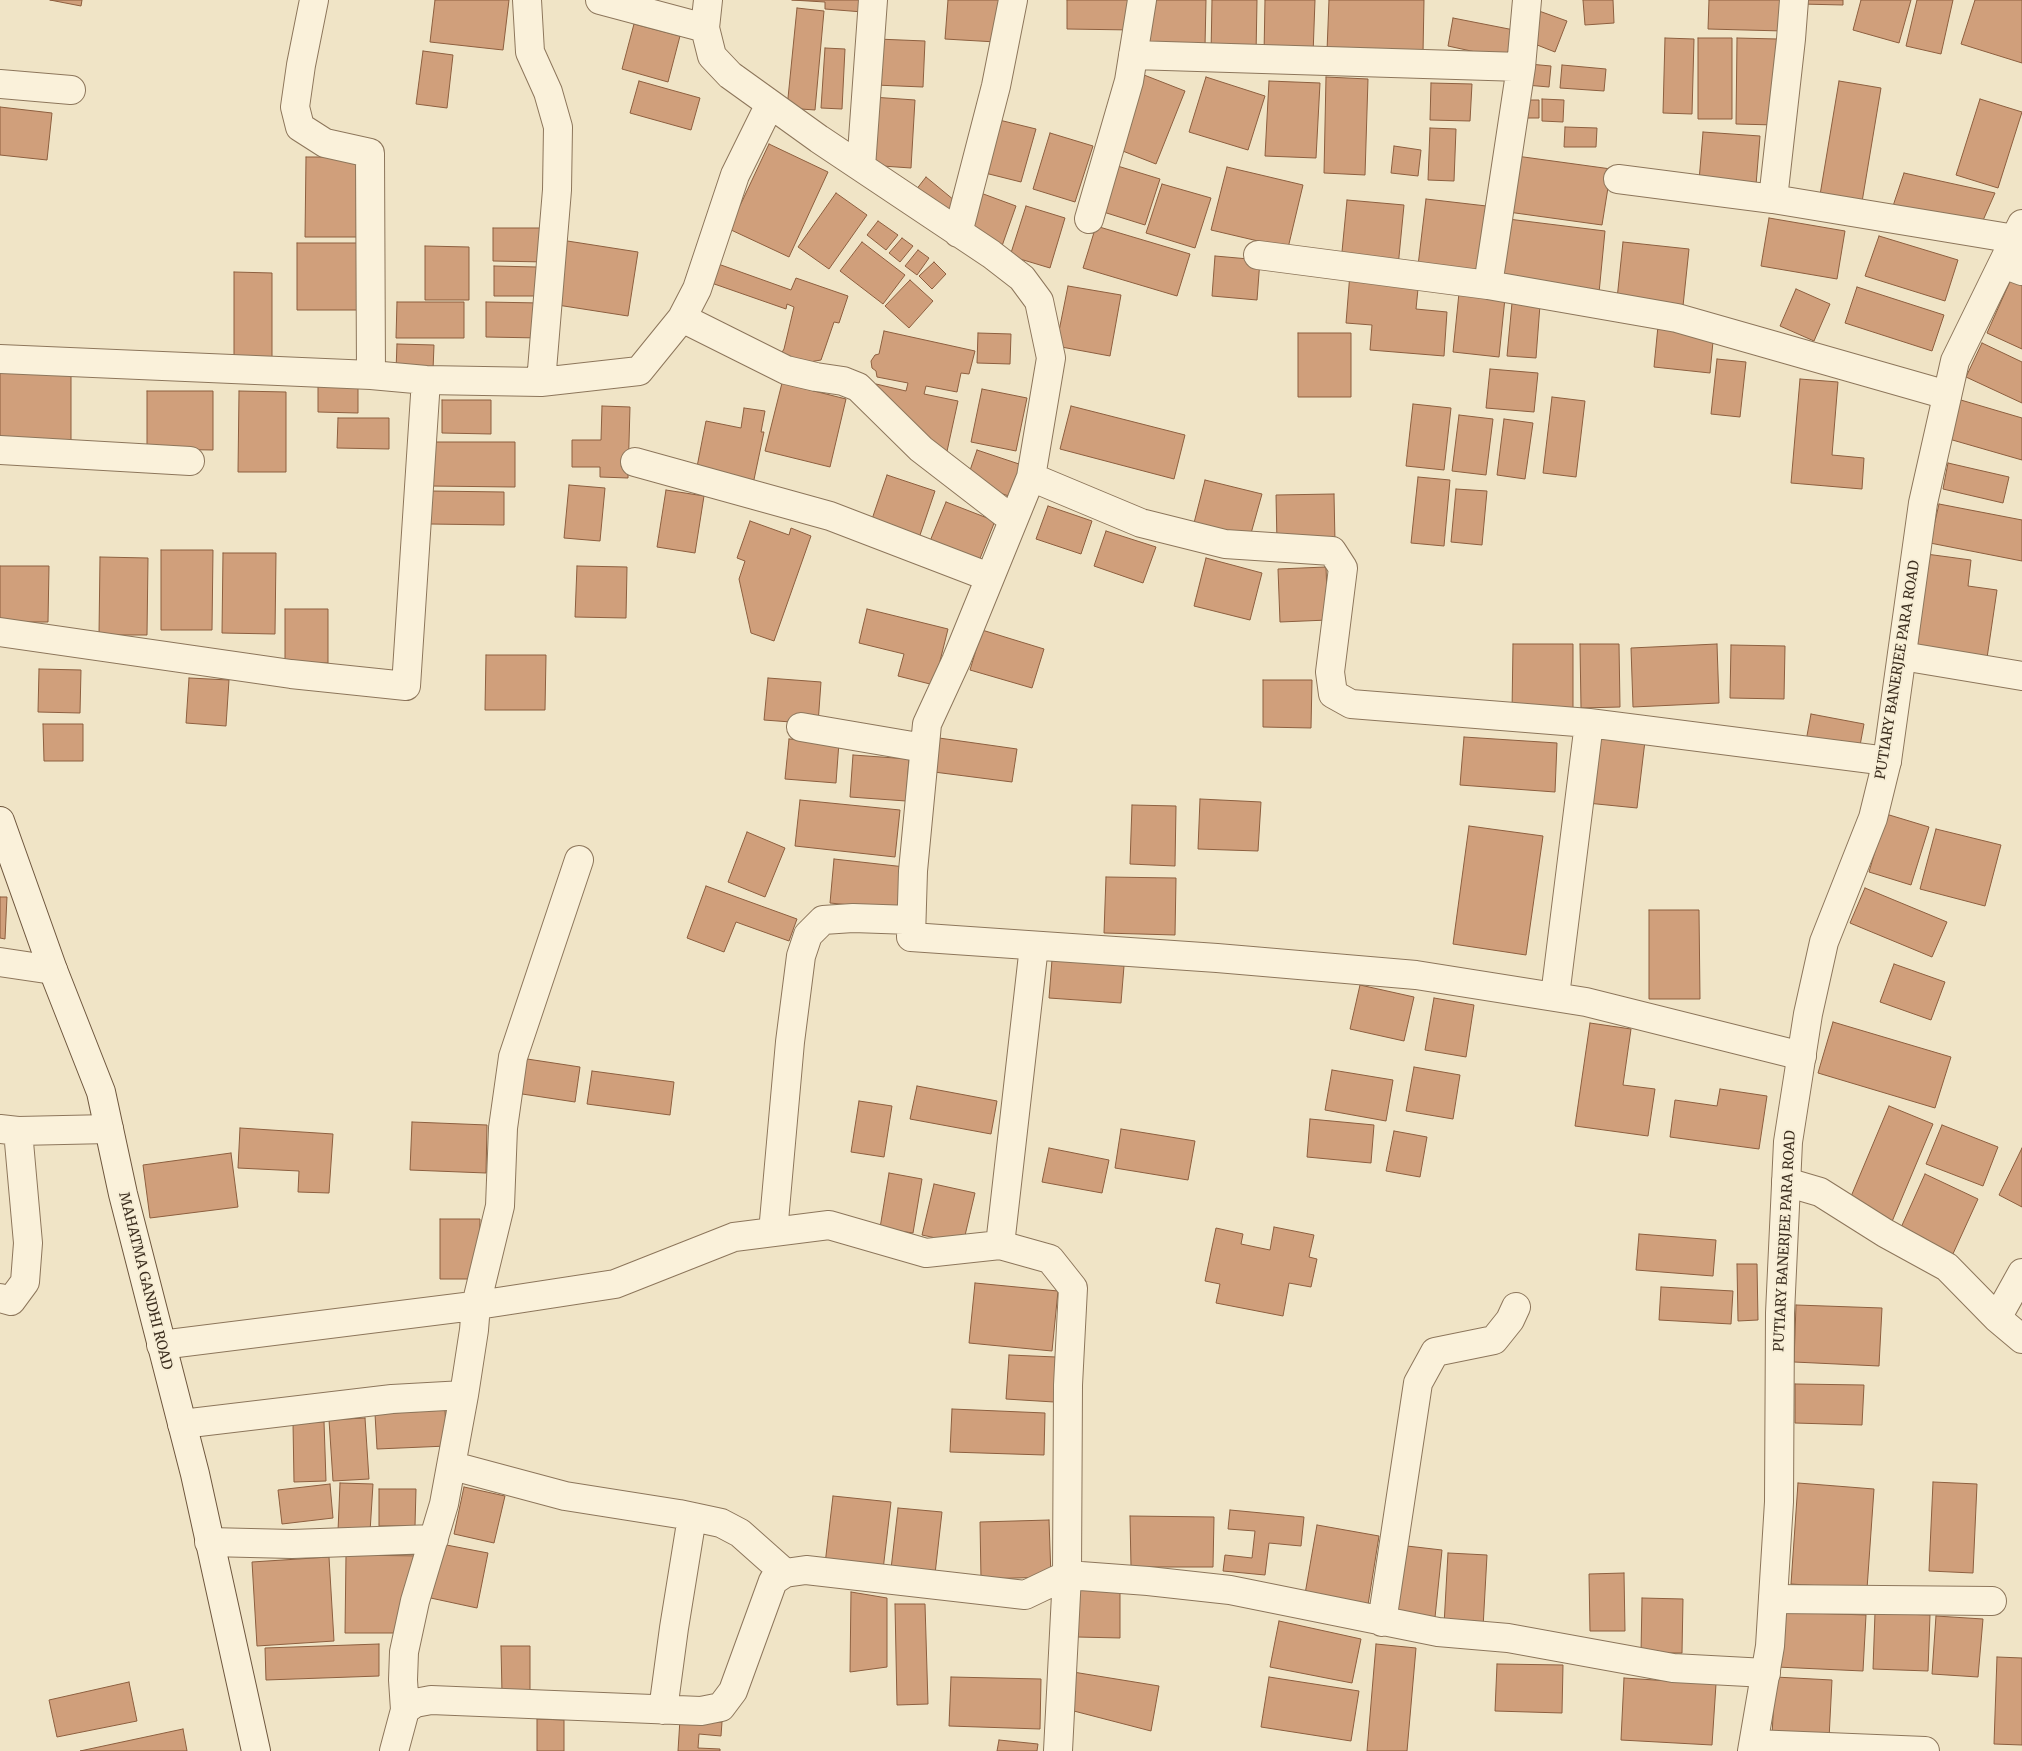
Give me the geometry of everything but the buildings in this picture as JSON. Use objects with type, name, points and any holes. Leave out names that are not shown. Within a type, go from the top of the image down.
[{"type":"street","points":[[314,0],[295,107],[300,127],[325,143],[370,153],[371,375]]},
{"type":"street","points":[[527,0],[530,52],[548,92],[558,127],[557,190],[541,382]]},
{"type":"street","points":[[600,0],[705,28]]},
{"type":"street","points":[[708,0],[705,28],[712,56],[730,74],[861,168],[958,232],[1022,278],[1040,301],[1051,358],[1031,477],[956,661],[927,724],[913,871],[911,937],[1416,975],[1555,996],[1802,1056]]},
{"type":"street","points":[[861,168],[873,0]]},
{"type":"street","points":[[958,232],[996,86],[1013,0]]},
{"type":"street","points":[[1089,220],[1129,81],[1142,0]]},
{"type":"street","points":[[1488,286],[1521,67],[1527,0]]},
{"type":"street","points":[[1773,199],[1794,0]]},
{"type":"street","points":[[1133,55],[1521,67]]},
{"type":"street","points":[[0,84],[71,90]]},
{"type":"street","points":[[0,359],[371,375],[426,380],[541,382],[639,372],[682,318],[697,289],[735,175],[770,104]]},
{"type":"street","points":[[1618,179],[2019,232]]},
{"type":"street","name":"PUTIARY BANERJEE PARA ROAD","points":[[1753,1748],[1770,1646],[1779,1502],[1780,1313],[1788,1142],[1808,1014],[1824,942],[1873,818],[1887,761],[1923,503],[1955,361],[2013,268],[2019,232]]},
{"type":"street","points":[[1258,255],[1488,286],[1677,318],[1947,395]]},
{"type":"street","points":[[682,318],[786,370],[843,381],[858,387],[921,449],[1013,520]]},
{"type":"street","points":[[0,632],[291,674],[406,686],[426,380]]},
{"type":"street","points":[[0,450],[190,461]]},
{"type":"street","points":[[635,462],[830,516],[989,577]]},
{"type":"street","points":[[1031,477],[1141,524],[1225,544],[1332,551],[1343,568],[1330,672],[1333,694],[1351,704],[1589,723],[1887,761]]},
{"type":"street","points":[[1902,656],[2022,676]]},
{"type":"street","points":[[1555,996],[1589,723]]},
{"type":"street","points":[[801,727],[924,748]]},
{"type":"street","name":"MAHATMA GANDHI ROAD","points":[[0,821],[53,970],[101,1092],[123,1194],[182,1424],[259,1748]]},
{"type":"street","points":[[394,1751],[405,1710],[404,1652],[415,1601],[444,1504],[453,1466],[474,1330],[476,1305],[500,1206],[503,1128],[513,1057],[579,860]]},
{"type":"street","points":[[773,1232],[790,1042],[801,956],[808,935],[823,920],[853,918],[911,920]]},
{"type":"street","points":[[1000,1245],[1034,946]]},
{"type":"street","points":[[0,962],[53,970]]},
{"type":"street","points":[[0,1298],[11,1301],[25,1282],[28,1243],[9,1130],[109,1129]]},
{"type":"street","points":[[1786,1182],[1820,1192],[1885,1233],[1947,1268],[1997,1318],[2022,1339]]},
{"type":"street","points":[[161,1345],[476,1305],[615,1284],[734,1237],[829,1225],[926,1254],[1000,1245],[1050,1259],[1073,1288],[1068,1385],[1067,1575],[1058,1751]]},
{"type":"street","points":[[1997,1318],[2022,1273]]},
{"type":"street","points":[[1382,1622],[1418,1383],[1435,1352],[1494,1340],[1510,1320],[1516,1307]]},
{"type":"street","points":[[182,1424],[392,1399],[464,1395]]},
{"type":"street","points":[[453,1466],[565,1496],[692,1517],[721,1524],[740,1533],[785,1573]]},
{"type":"street","points":[[663,1710],[692,1517]]},
{"type":"street","points":[[209,1542],[292,1544],[434,1539]]},
{"type":"street","points":[[405,1710],[415,1703],[431,1700],[702,1711],[721,1707],[733,1691],[774,1581],[785,1573],[806,1570],[1025,1595],[1067,1575],[1148,1581],[1230,1590],[1438,1632],[1508,1638],[1673,1668],[1766,1674]]},
{"type":"street","points":[[1773,1599],[1992,1601]]},
{"type":"street","points":[[1753,1748],[1925,1751]]}]
